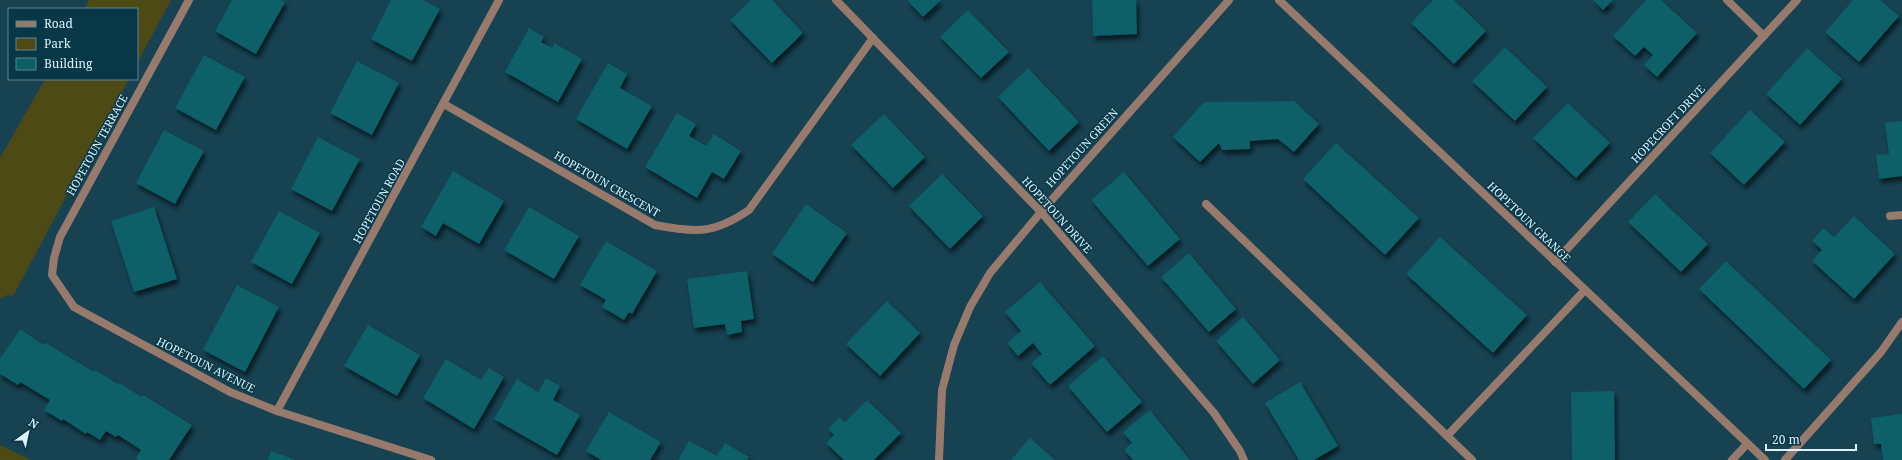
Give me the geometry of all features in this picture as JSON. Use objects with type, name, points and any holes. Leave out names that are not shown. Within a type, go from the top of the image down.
[{"type":"street","name":"HOPETOUN TERRACE","points":[[60,237],[189,0]]},
{"type":"street","name":"HOPETOUN ROAD","points":[[278,411],[499,0]]},
{"type":"street","name":"HOPETOUN DRIVE","points":[[836,0],[1041,212],[1214,413],[1240,451],[1244,460]]},
{"type":"street","name":"HOPETOUN GREEN","points":[[939,460],[942,390],[954,345],[970,307],[990,273],[1041,212],[1229,0]]},
{"type":"street","name":"HOPETOUN GRANGE","points":[[1279,0],[1584,291],[1765,460]]},
{"type":"street","points":[[1727,0],[1764,36]]},
{"type":"street","name":"HOPECROFT DRIVE","points":[[1555,262],[1797,0]]},
{"type":"street","name":"HOPETOUN CRESCENT","points":[[444,104],[656,225],[684,230],[716,228],[732,221],[749,210],[873,38]]},
{"type":"street","points":[[1206,204],[1472,460]]},
{"type":"street","points":[[1890,216],[1902,215]]},
{"type":"street","name":"HOPETOUN AVENUE","points":[[60,237],[54,258],[52,275],[74,307],[230,392],[278,411],[431,460]]},
{"type":"street","points":[[1447,436],[1584,291]]},
{"type":"street","points":[[1785,460],[1881,352],[1902,322]]},
{"type":"street","points":[[1732,460],[1747,444]]},
{"type":"green space","points":[[89,0],[171,0],[138,61],[138,8],[85,8]]},
{"type":"green space","points":[[44,80],[128,80],[13,296],[7,295],[0,299],[0,158]]},
{"type":"green space","points":[[0,445],[31,460],[0,460]]},
{"type":"building","points":[[232,0],[281,0],[285,2],[256,54],[215,31]]},
{"type":"building","points":[[391,0],[423,0],[440,9],[412,61],[371,39]]},
{"type":"building","points":[[751,0],[772,0],[803,33],[772,63],[730,20]]},
{"type":"building","points":[[907,0],[941,0],[923,17]]},
{"type":"building","points":[[1092,0],[1136,0],[1137,34],[1093,36]]},
{"type":"building","points":[[1433,0],[1454,0],[1486,31],[1454,64],[1411,23]]},
{"type":"building","points":[[1593,0],[1613,0],[1603,10]]},
{"type":"building","points":[[1646,0],[1661,0],[1697,33],[1657,77],[1644,65],[1653,55],[1644,47],[1635,56],[1613,36]]},
{"type":"building","points":[[1853,0],[1880,0],[1899,16],[1859,62],[1825,32]]},
{"type":"building","points":[[968,10],[1009,52],[981,78],[940,37]]},
{"type":"building","points":[[529,28],[544,37],[541,42],[552,48],[554,43],[582,59],[558,102],[505,72]]},
{"type":"building","points":[[1505,47],[1547,87],[1515,121],[1472,81]]},
{"type":"building","points":[[1807,48],[1842,79],[1800,125],[1766,94]]},
{"type":"building","points":[[204,55],[245,77],[216,130],[175,108]]},
{"type":"building","points":[[357,61],[399,83],[372,135],[330,113]]},
{"type":"building","points":[[608,63],[627,74],[620,88],[652,106],[627,149],[576,119]]},
{"type":"building","points":[[1028,68],[1079,122],[1049,151],[998,97]]},
{"type":"building","points":[[1294,101],[1319,124],[1294,152],[1278,139],[1250,141],[1250,149],[1222,150],[1219,143],[1200,162],[1173,137],[1204,102]]},
{"type":"building","points":[[1568,103],[1610,143],[1576,178],[1533,138]]},
{"type":"building","points":[[1750,110],[1785,142],[1744,185],[1710,153]]},
{"type":"building","points":[[677,113],[696,124],[689,136],[706,146],[714,134],[741,151],[724,179],[712,172],[697,198],[645,167]]},
{"type":"building","points":[[884,114],[925,157],[893,188],[851,145]]},
{"type":"building","points":[[1902,121],[1902,176],[1879,179],[1876,155],[1889,154],[1885,123]]},
{"type":"building","points":[[164,130],[204,151],[175,204],[136,183]]},
{"type":"building","points":[[318,137],[360,159],[332,211],[291,189]]},
{"type":"building","points":[[1336,143],[1419,218],[1385,255],[1303,179]]},
{"type":"building","points":[[453,171],[504,201],[479,244],[443,223],[436,236],[421,227]]},
{"type":"building","points":[[1124,172],[1180,239],[1148,266],[1091,200]]},
{"type":"building","points":[[942,174],[983,216],[950,249],[909,206]]},
{"type":"building","points":[[1655,194],[1708,244],[1681,272],[1628,222]]},
{"type":"building","points":[[806,204],[847,233],[813,282],[772,254]]},
{"type":"building","points":[[154,207],[177,279],[134,292],[111,221]]},
{"type":"building","points":[[529,207],[579,236],[554,279],[504,250]]},
{"type":"building","points":[[279,211],[320,233],[292,284],[251,262]]},
{"type":"building","points":[[1854,216],[1895,254],[1854,299],[1812,261],[1822,250],[1812,241],[1823,228],[1834,237]]},
{"type":"building","points":[[1440,237],[1527,315],[1493,353],[1406,274]]},
{"type":"building","points":[[606,241],[657,271],[632,314],[629,312],[624,320],[602,307],[606,300],[580,285]]},
{"type":"building","points":[[1189,253],[1236,309],[1209,332],[1161,277]]},
{"type":"building","points":[[1726,261],[1831,360],[1804,389],[1699,289]]},
{"type":"building","points":[[747,271],[754,319],[741,321],[742,332],[727,335],[725,324],[694,328],[687,279]]},
{"type":"building","points":[[1040,282],[1095,346],[1050,385],[1031,363],[1042,354],[1033,343],[1018,356],[1007,343],[1021,331],[1005,312]]},
{"type":"building","points":[[237,285],[279,307],[245,372],[203,350]]},
{"type":"building","points":[[887,301],[920,333],[880,376],[846,344]]},
{"type":"building","points":[[1243,317],[1280,360],[1253,384],[1216,341]]},
{"type":"building","points":[[368,325],[420,355],[397,396],[344,366]]},
{"type":"building","points":[[20,329],[44,345],[46,343],[94,372],[95,370],[142,397],[143,395],[192,425],[169,460],[138,460],[136,458],[141,450],[118,435],[116,437],[106,431],[100,440],[87,432],[86,434],[63,419],[62,421],[44,410],[50,400],[20,382],[18,385],[0,374],[0,359]]},
{"type":"building","points":[[1103,356],[1142,402],[1107,432],[1068,386]]},
{"type":"building","points":[[446,359],[481,380],[489,368],[504,377],[474,429],[423,398]]},
{"type":"building","points":[[546,378],[560,386],[553,400],[580,415],[557,455],[494,419],[517,379],[538,392]]},
{"type":"building","points":[[1300,382],[1338,446],[1314,460],[1299,460],[1265,403]]},
{"type":"building","points":[[1614,391],[1615,460],[1572,460],[1571,392]]},
{"type":"building","points":[[867,400],[901,433],[874,460],[844,460],[826,443],[834,435],[828,429],[839,417],[845,422]]},
{"type":"building","points":[[1150,410],[1190,460],[1133,460],[1124,450],[1132,443],[1123,432]]},
{"type":"building","points":[[609,412],[661,442],[650,460],[601,460],[586,451]]},
{"type":"building","points":[[1902,414],[1902,460],[1883,460],[1881,444],[1874,444],[1871,418]]},
{"type":"building","points":[[1030,438],[1055,460],[1011,460]]},
{"type":"building","points":[[689,441],[717,456],[725,443],[749,457],[747,460],[678,460]]},
{"type":"building","points":[[271,451],[296,460],[268,460]]}]
